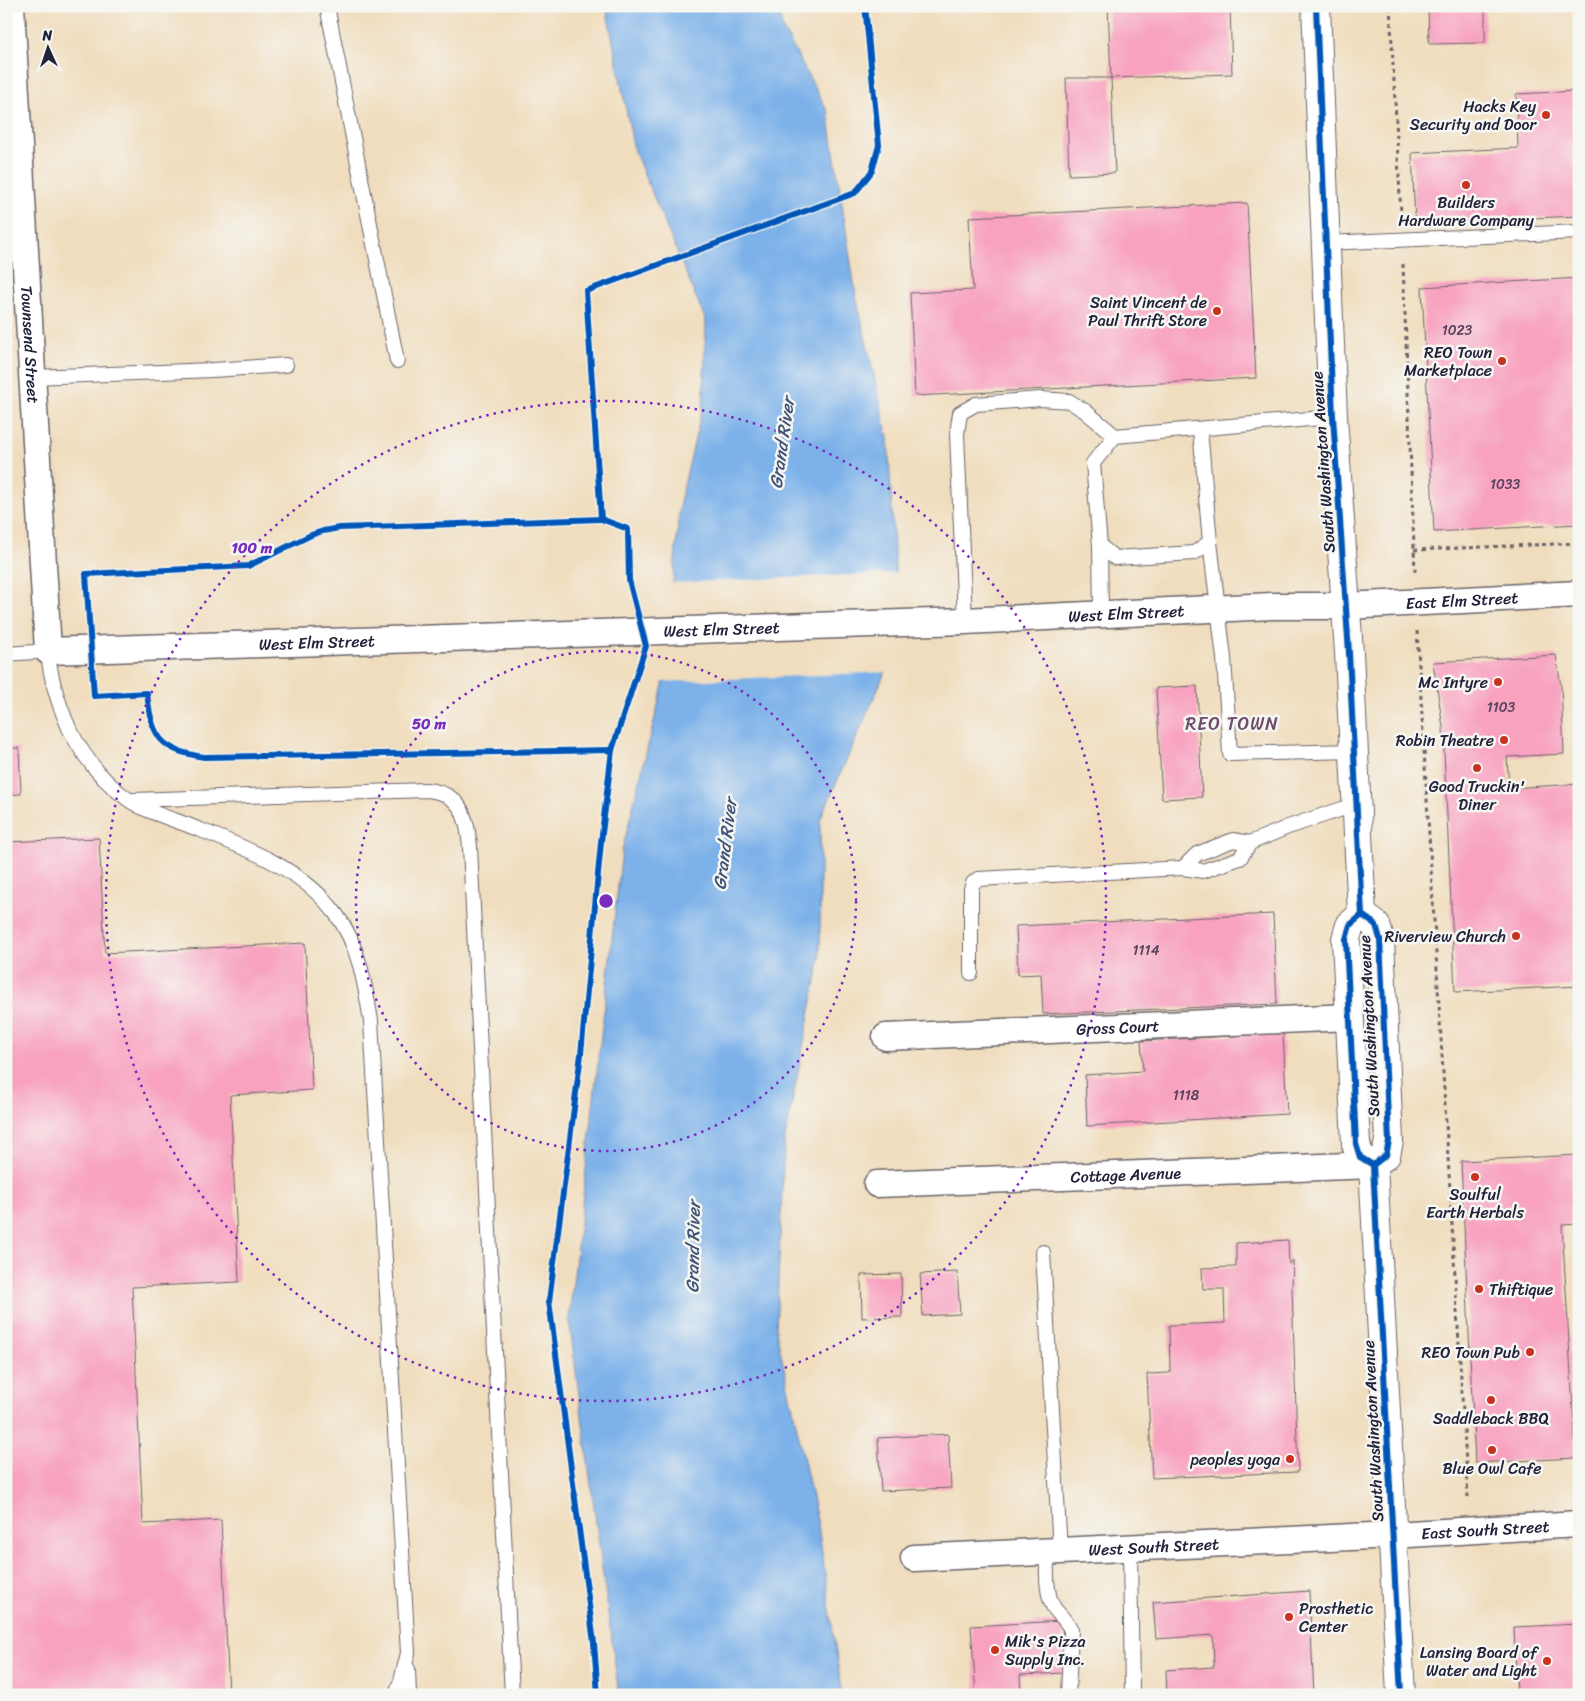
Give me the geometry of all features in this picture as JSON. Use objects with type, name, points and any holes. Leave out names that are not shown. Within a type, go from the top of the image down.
[{"type":"street","name":"Townsend Street","points":[[11,6],[48,651]]},
{"type":"street","name":"South Washington Avenue","points":[[1316,6],[1333,417],[1355,751],[1362,915]]},
{"type":"street","name":"East Elm Street","points":[[1346,606],[1579,594]]},
{"type":"street","name":"West Elm Street","points":[[48,651],[590,634],[1272,606],[1346,606]]},
{"type":"street","name":"South Washington Avenue","points":[[1362,915],[1350,926],[1346,939],[1356,1144],[1360,1157],[1373,1165]]},
{"type":"street","name":"South Washington Avenue","points":[[1362,915],[1376,925],[1380,940],[1389,1141],[1386,1155],[1373,1165]]},
{"type":"street","name":"Gross Court","points":[[886,1037],[1350,1017]]},
{"type":"street","name":"South Washington Avenue","points":[[1373,1165],[1401,1695]]},
{"type":"street","name":"Cottage Avenue","points":[[877,1184],[1373,1165]]},
{"type":"street","name":"East South Street","points":[[1392,1535],[1579,1524]]},
{"type":"street","name":"West South Street","points":[[914,1558],[1392,1535]]},
{"type":"lane","points":[[327,6],[397,361]]},
{"type":"lane","points":[[1325,243],[1579,232]]},
{"type":"lane","points":[[33,377],[213,370],[286,365]]},
{"type":"lane","points":[[965,620],[957,434],[960,414],[976,404],[1041,399],[1069,401],[1085,411],[1116,436],[1333,417]]},
{"type":"lane","points":[[1200,429],[1217,609],[1224,658],[1230,754],[1355,751]]},
{"type":"lane","points":[[1102,614],[1100,546],[1093,463],[1116,436]]},
{"type":"lane","points":[[1100,546],[1115,558],[1194,553],[1210,542]]},
{"type":"lane","points":[[48,651],[56,698],[84,755],[95,769],[130,800],[155,813],[232,844],[295,875],[316,891],[336,914],[355,950],[363,974],[371,1021],[410,1695]]},
{"type":"lane","name":"West Elm Street","points":[[6,654],[48,651]]},
{"type":"lane","points":[[130,800],[426,790],[439,791],[449,795],[465,815],[470,847],[512,1695]]},
{"type":"lane","points":[[971,973],[971,889],[973,883],[978,879],[1183,868],[1197,854],[1233,840],[1250,844],[1288,827],[1357,804]]},
{"type":"lane","points":[[1043,1252],[1053,1552],[1050,1599],[1071,1630],[1068,1695]]},
{"type":"lane","points":[[1130,1548],[1132,1695]]},
{"type":"lane","points":[[396,1695],[408,1653]]},
{"type":"path","points":[[1390,6],[1402,240],[1418,660],[1468,1497]]},
{"type":"path","points":[[1414,550],[1579,543]]},
{"type":"water","name":"Grand River","points":[[606,6],[778,6],[782,27],[828,112],[856,296],[888,438],[899,641],[820,820],[820,960],[784,1144],[776,1331],[818,1525],[842,1695],[619,1695],[569,1319],[622,851],[665,677],[680,502],[703,406],[706,321],[634,150]]},
{"type":"pier","points":[[898,573],[901,641],[888,672],[661,682],[670,583]]},
{"type":"building","points":[[1108,6],[1230,6],[1232,74],[1111,78]]},
{"type":"building","points":[[1428,6],[1485,6],[1485,43],[1429,44]]},
{"type":"building","points":[[1066,78],[1111,78],[1115,173],[1069,175]]},
{"type":"building","points":[[1579,91],[1579,216],[1415,223],[1412,153],[1518,148],[1516,94]]},
{"type":"building","points":[[1247,203],[1256,378],[915,396],[910,293],[973,290],[969,217]]},
{"type":"building","name":"REO Town Marketplace","points":[[1579,278],[1579,524],[1434,532],[1422,287]]},
{"type":"building","name":"Riverview Church","points":[[1556,655],[1561,686],[1564,754],[1507,757],[1509,788],[1579,784],[1579,986],[1455,992],[1443,727],[1433,662]]},
{"type":"building","points":[[1197,686],[1202,797],[1162,799],[1156,688]]},
{"type":"building","points":[[6,748],[19,748],[21,794],[6,795]]},
{"type":"building","points":[[99,838],[105,953],[305,943],[312,1090],[230,1095],[239,1282],[132,1287],[143,1524],[221,1520],[229,1695],[6,1695],[6,842]]},
{"type":"building","points":[[1273,914],[1277,1004],[1043,1014],[1041,974],[1018,975],[1016,926]]},
{"type":"building","points":[[1283,1033],[1287,1114],[1087,1126],[1085,1075],[1143,1071],[1141,1041]]},
{"type":"building","points":[[1579,1155],[1579,1224],[1562,1225],[1576,1458],[1475,1463],[1461,1161]]},
{"type":"building","points":[[1288,1240],[1289,1264],[1293,1260],[1292,1287],[1298,1472],[1152,1478],[1147,1374],[1170,1373],[1169,1325],[1225,1323],[1224,1289],[1203,1289],[1202,1268],[1236,1267],[1236,1243]]},
{"type":"building","points":[[957,1272],[960,1314],[923,1316],[920,1274]]},
{"type":"building","points":[[901,1274],[902,1317],[862,1318],[861,1275]]},
{"type":"building","points":[[948,1434],[951,1488],[881,1491],[878,1438]]},
{"type":"building","points":[[1309,1591],[1314,1695],[1167,1695],[1166,1670],[1214,1667],[1213,1635],[1156,1639],[1153,1602]]},
{"type":"building","points":[[1062,1621],[1064,1673],[1020,1675],[1021,1695],[976,1695],[971,1626]]},
{"type":"building","name":"Lansing Board of Water and Light","points":[[1579,1624],[1579,1695],[1517,1695],[1514,1627]]},
{"type":"cycle path","points":[[598,1695],[594,1643],[549,1301],[581,1054],[601,842],[612,750],[646,646],[629,580],[628,529],[601,519],[586,291],[855,193],[872,171],[879,145],[865,6]]},
{"type":"cycle path","points":[[1316,6],[1333,417],[1349,653],[1362,915]]},
{"type":"cycle path","points":[[601,519],[339,528],[311,535],[248,566],[86,574],[94,696],[147,693],[155,731],[160,739],[177,750],[204,757],[612,750]]},
{"type":"cycle path","points":[[1362,915],[1376,925],[1380,939],[1389,1141],[1386,1155],[1373,1165],[1360,1157],[1356,1144],[1346,939],[1350,925],[1362,915]]},
{"type":"cycle path","points":[[1373,1165],[1401,1695]]},
{"type":"place","name":"Hacks Key Security and Door","points":[[1546,115]]},
{"type":"place","name":"Builders Hardware Company","points":[[1466,185]]},
{"type":"place","name":"Saint Vincent de Paul Thrift Store","points":[[1217,311]]},
{"type":"place","name":"REO Town Marketplace","points":[[1502,361]]},
{"type":"place","name":"Mc Intyre","points":[[1498,682]]},
{"type":"place","name":"Robin Theatre","points":[[1504,740]]},
{"type":"place","name":"Good Truckin' Diner","points":[[1477,768]]},
{"type":"place","name":"Riverview Church","points":[[1516,936]]},
{"type":"place","name":"Soulful Earth Herbals","points":[[1475,1177]]},
{"type":"place","name":"Thiftique","points":[[1479,1289]]},
{"type":"place","name":"REO Town Pub","points":[[1530,1352]]},
{"type":"place","name":"Saddleback BBQ","points":[[1491,1400]]},
{"type":"place","name":"Blue Owl Cafe","points":[[1492,1450]]},
{"type":"place","name":"peoples yoga","points":[[1290,1459]]},
{"type":"place","name":"Prosthetic Center","points":[[1289,1617]]},
{"type":"place","name":"Mik's Pizza Supply Inc.","points":[[995,1650]]},
{"type":"place","name":"Lansing Board of Water and Light","points":[[1547,1661]]},
{"type":"district","name":"REO TOWN","points":[[1232,724]]}]
